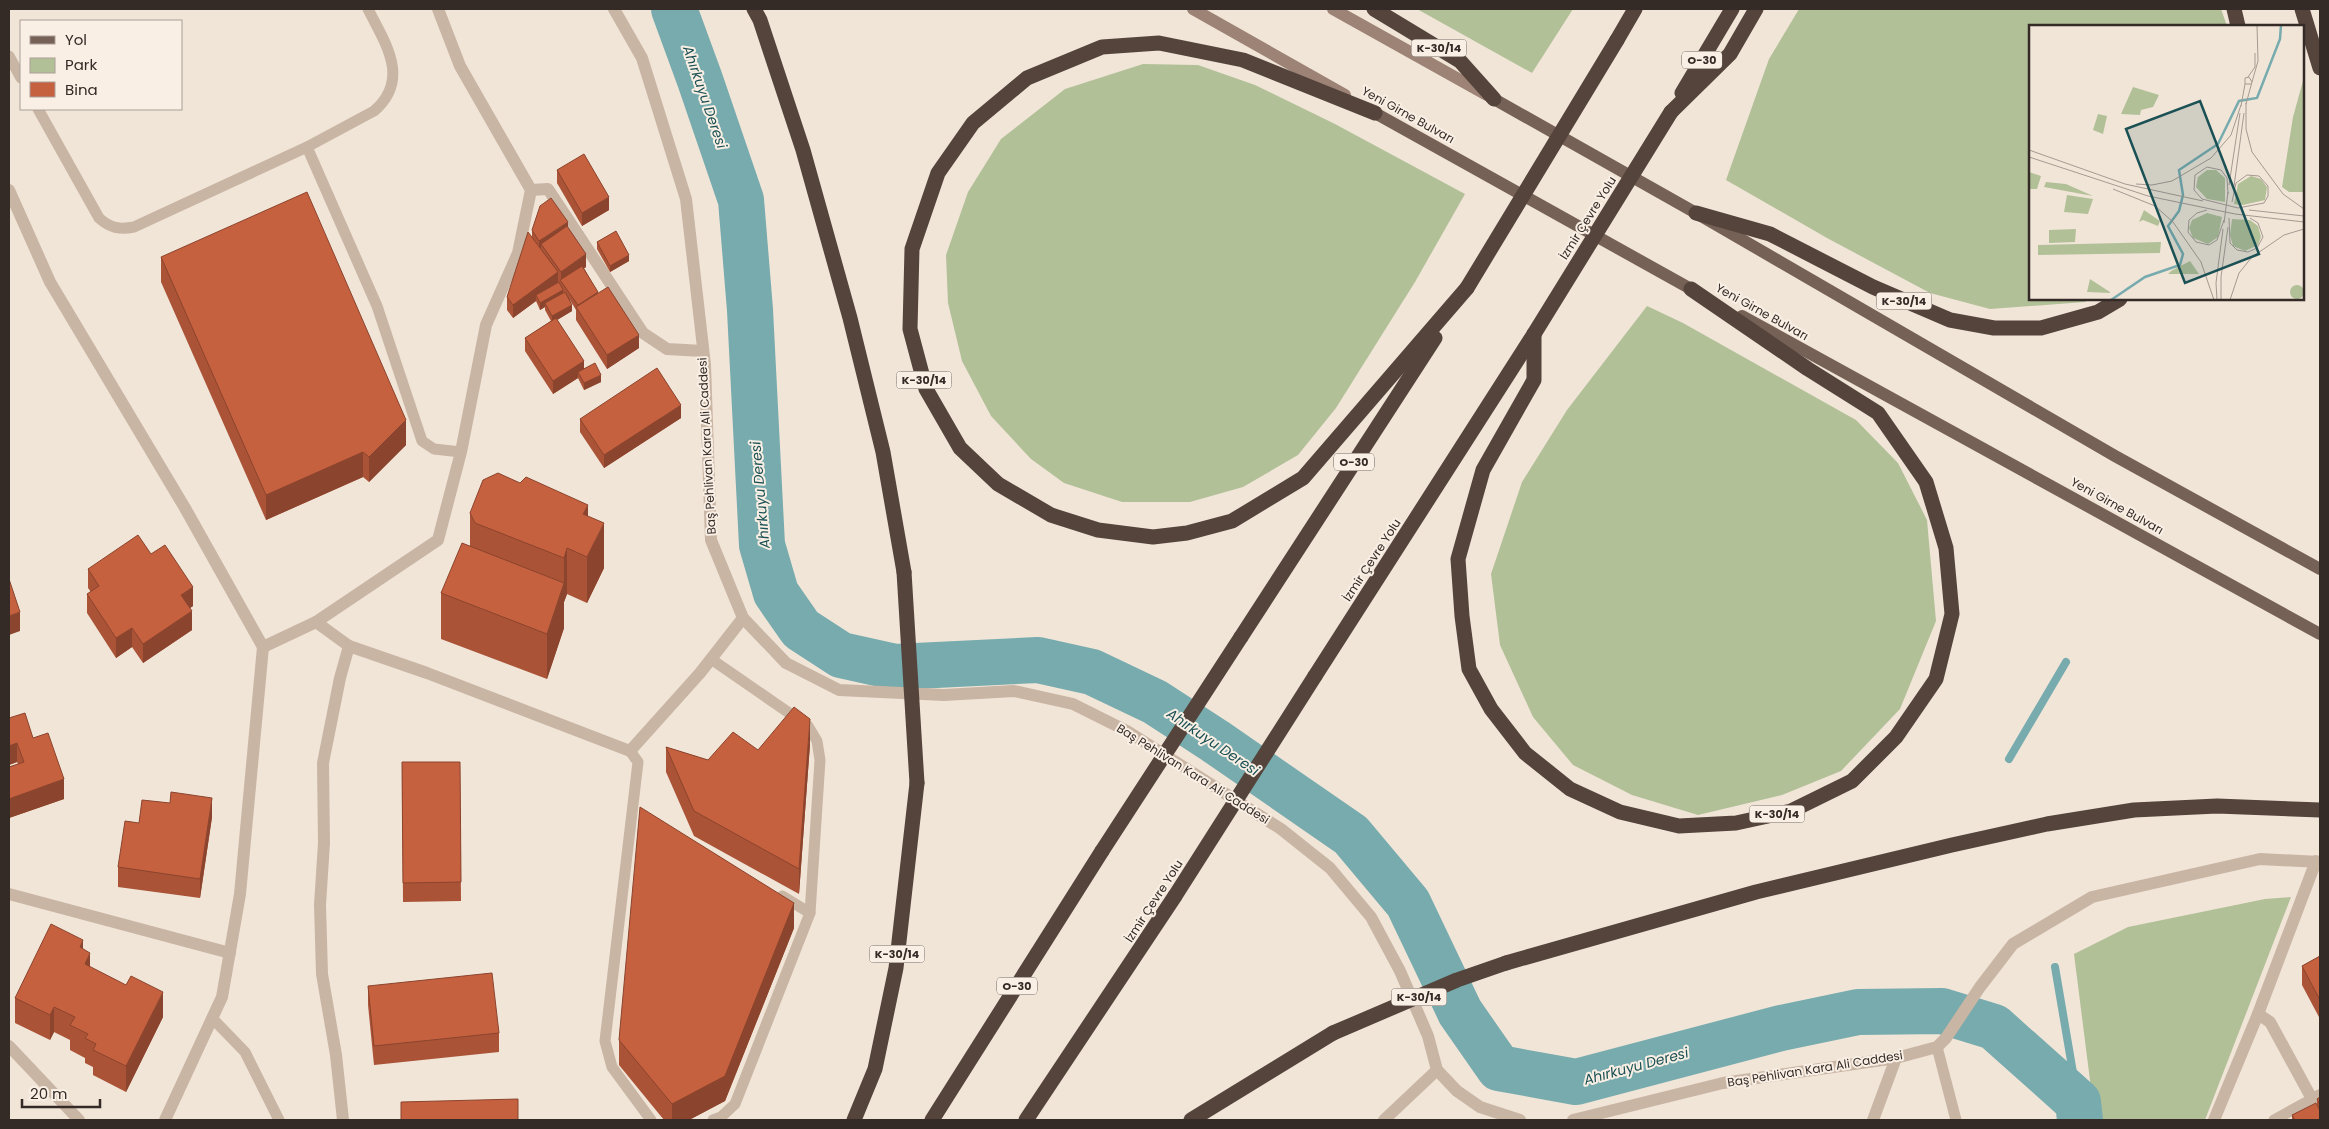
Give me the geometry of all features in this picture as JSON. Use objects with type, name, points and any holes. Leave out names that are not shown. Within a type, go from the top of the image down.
[{"type":"highway","name":"K-30/14","points":[[754,9],[803,150],[850,318],[883,452],[904,572],[916,783],[896,968],[875,1069],[854,1120]]},
{"type":"highway","name":"K-30/14","points":[[1374,9],[1460,61],[1494,99]]},
{"type":"highway","points":[[1616,40],[1627,9]]},
{"type":"highway","points":[[1467,288],[1636,9]]},
{"type":"highway","name":"İzmir Çevre Yolu","points":[[1026,1120],[1176,896],[1534,334],[1732,9]]},
{"type":"highway","points":[[1671,112],[1730,54],[1756,9]]},
{"type":"highway","points":[[2234,9],[2238,25]]},
{"type":"highway","points":[[2302,9],[2320,68]]},
{"type":"highway","name":"K-30/14","points":[[1375,112],[1243,60],[1159,43],[1102,47],[1027,78],[973,123],[938,173],[912,249],[910,329],[926,389],[960,448],[998,484],[1050,515],[1098,530],[1154,537],[1187,533],[1232,521],[1303,478],[1467,288]]},
{"type":"highway","name":"K-30/14","points":[[1696,213],[1770,234],[1872,287],[1950,320],[1994,328],[2041,328],[2098,312],[2118,300]]},
{"type":"highway","name":"O-30","points":[[932,1120],[1102,851],[1467,288]]},
{"type":"highway","name":"K-30/14","points":[[1534,334],[1534,380],[1482,470],[1458,559],[1462,616],[1470,669],[1491,709],[1525,754],[1570,789],[1620,812],[1679,826],[1736,823],[1791,811],[1852,781],[1896,737],[1936,679],[1952,614],[1946,548],[1926,482],[1878,414],[1691,289]]},
{"type":"highway","name":"K-30/14","points":[[1191,1120],[1333,1033],[1457,980],[1506,963],[1756,892],[1952,844],[2047,824],[2134,810],[2217,806],[2320,810]]},
{"type":"main road","name":"Yeni Girne Bulvarı","points":[[1193,9],[1691,289],[2320,634]]},
{"type":"main road","points":[[1333,9],[1696,213],[2106,451],[2320,568]]},
{"type":"street","points":[[263,647],[316,622],[438,540],[461,452],[486,325],[518,253],[531,190],[460,66],[438,9]]},
{"type":"street","name":"Baş Pehlivan Kara Ali Caddesi","points":[[614,9],[642,58],[686,199],[703,351],[711,540],[744,618],[786,664],[839,690],[944,695],[1014,691],[1073,704],[1127,731],[1273,824],[1330,868],[1371,916],[1400,971],[1428,1036],[1436,1070]]},
{"type":"street","points":[[531,190],[548,189],[643,333],[668,349],[703,351]]},
{"type":"street","points":[[9,190],[50,282],[185,508],[263,647],[240,894],[222,997],[165,1120]]},
{"type":"street","points":[[316,622],[349,646],[427,673],[630,751],[711,659],[744,618]]},
{"type":"street","points":[[343,1120],[336,1055],[322,974],[320,904],[324,843],[323,763],[340,678],[349,646]]},
{"type":"street","points":[[1941,1042],[2013,944],[2092,897],[2260,859],[2318,861],[2214,1120]]},
{"type":"street","points":[[9,894],[230,954]]},
{"type":"street","points":[[2258,1014],[2270,1022],[2316,1097]]},
{"type":"street","name":"Baş Pehlivan Kara Ali Caddesi","points":[[1574,1120],[1723,1083],[1896,1058],[1941,1042]]},
{"type":"street","points":[[9,1046],[80,1120]]},
{"type":"street","points":[[1873,1120],[1896,1058]]},
{"type":"street","points":[[1384,1120],[1436,1070],[1458,1091],[1480,1107],[1520,1120]]},
{"type":"lane","points":[[39,110],[100,218],[107,225],[117,229],[134,227],[307,147],[374,111],[388,96],[394,78],[392,59],[368,9]]},
{"type":"lane","points":[[9,56],[20,76]]},
{"type":"lane","points":[[307,147],[377,306],[403,379],[422,441],[434,449],[461,452]]},
{"type":"lane","points":[[711,659],[808,726],[818,741],[820,760],[810,912],[735,1104],[720,1117],[713,1120]]},
{"type":"lane","points":[[630,751],[638,762],[635,819],[605,1041],[612,1067],[650,1120]]},
{"type":"lane","points":[[776,892],[810,912]]},
{"type":"lane","points":[[212,1018],[245,1052],[278,1120]]},
{"type":"lane","points":[[1941,1042],[1956,1120]]},
{"type":"lane","points":[[2274,1120],[2316,1097]]},
{"type":"green space","points":[[1417,9],[1573,9],[1532,73]]},
{"type":"green space","points":[[1799,9],[2221,9],[2227,25],[2029,25],[2029,300],[2088,300],[2085,302],[1990,309],[1930,293],[1827,238],[1726,180],[1769,59]]},
{"type":"green space","points":[[1143,64],[1198,65],[1255,85],[1335,124],[1465,194],[1415,282],[1336,408],[1298,455],[1243,487],[1190,502],[1122,502],[1064,483],[1031,459],[991,416],[962,361],[948,303],[946,255],[968,192],[1001,139],[1065,89]]},
{"type":"green space","points":[[1647,306],[1683,323],[1856,420],[1898,463],[1927,520],[1936,621],[1900,709],[1841,771],[1782,795],[1698,815],[1632,795],[1573,765],[1533,717],[1500,645],[1491,574],[1522,482],[1567,410]]},
{"type":"green space","points":[[2291,897],[2205,1120],[2095,1120],[2074,954],[2128,927],[2265,899]]},
{"type":"building","points":[[584,154],[609,197],[582,213],[557,170]]},
{"type":"building","points":[[307,192],[406,420],[369,457],[363,452],[266,495],[161,257]]},
{"type":"building","points":[[551,198],[568,222],[539,241],[532,230],[540,206]]},
{"type":"building","points":[[567,226],[586,254],[561,272],[541,244]]},
{"type":"building","points":[[616,231],[629,255],[610,266],[597,242]]},
{"type":"building","points":[[528,232],[558,272],[513,305],[507,297]]},
{"type":"building","points":[[582,266],[598,292],[578,305],[560,280]]},
{"type":"building","points":[[559,282],[563,290],[540,303],[536,295]]},
{"type":"building","points":[[608,287],[639,335],[607,355],[576,307]]},
{"type":"building","points":[[565,292],[572,305],[552,316],[545,303]]},
{"type":"building","points":[[556,318],[584,361],[553,381],[525,338]]},
{"type":"building","points":[[595,363],[601,375],[584,383],[578,372]]},
{"type":"building","points":[[657,368],[681,405],[604,455],[580,419]]},
{"type":"building","points":[[498,473],[520,483],[526,477],[588,505],[583,514],[604,523],[587,557],[567,548],[564,558],[475,523],[470,513],[483,480]]},
{"type":"building","points":[[138,535],[151,554],[165,545],[193,587],[181,595],[192,611],[143,644],[132,628],[116,638],[87,594],[99,586],[88,569]]},
{"type":"building","points":[[462,543],[564,583],[547,634],[441,593]]},
{"type":"building","points":[[9,579],[20,612],[9,616]]},
{"type":"building","points":[[794,707],[810,719],[799,869],[694,811],[666,747],[708,760],[733,732],[758,750]]},
{"type":"building","points":[[25,713],[33,738],[48,733],[64,779],[9,799],[9,767],[24,762],[17,743],[9,746],[9,718]]},
{"type":"building","points":[[402,762],[460,762],[461,882],[403,883]]},
{"type":"building","points":[[171,792],[212,798],[200,879],[118,867],[125,821],[139,823],[142,800],[170,803]]},
{"type":"building","points":[[640,807],[794,903],[725,1076],[672,1104],[619,1040]]},
{"type":"building","points":[[51,924],[83,940],[80,947],[90,953],[85,964],[126,985],[131,976],[163,992],[126,1066],[93,1050],[96,1044],[85,1038],[88,1034],[70,1025],[75,1017],[54,1007],[50,1015],[15,998]]},
{"type":"building","points":[[2320,956],[2320,1000],[2302,966]]},
{"type":"building","points":[[492,973],[499,1033],[374,1046],[368,986]]},
{"type":"building","points":[[518,1099],[518,1120],[401,1120],[401,1102]]},
{"type":"building","points":[[2316,1103],[2320,1111],[2320,1120],[2295,1120],[2292,1115]]},
{"type":"waterway","name":"Ahırkuyu Deresi","points":[[674,9],[741,200],[750,310],[762,545],[776,593],[801,629],[841,655],[895,667],[1038,660],[1092,672],[1155,702],[1351,835],[1408,903],[1460,1012],[1499,1068],[1576,1082],[1781,1028],[1858,1012],[1942,1011],[1994,1027],[2078,1102],[2080,1120]]},
{"type":"waterway","points":[[2009,759],[2066,662]]},
{"type":"waterway","points":[[2055,967],[2078,1102]]}]
